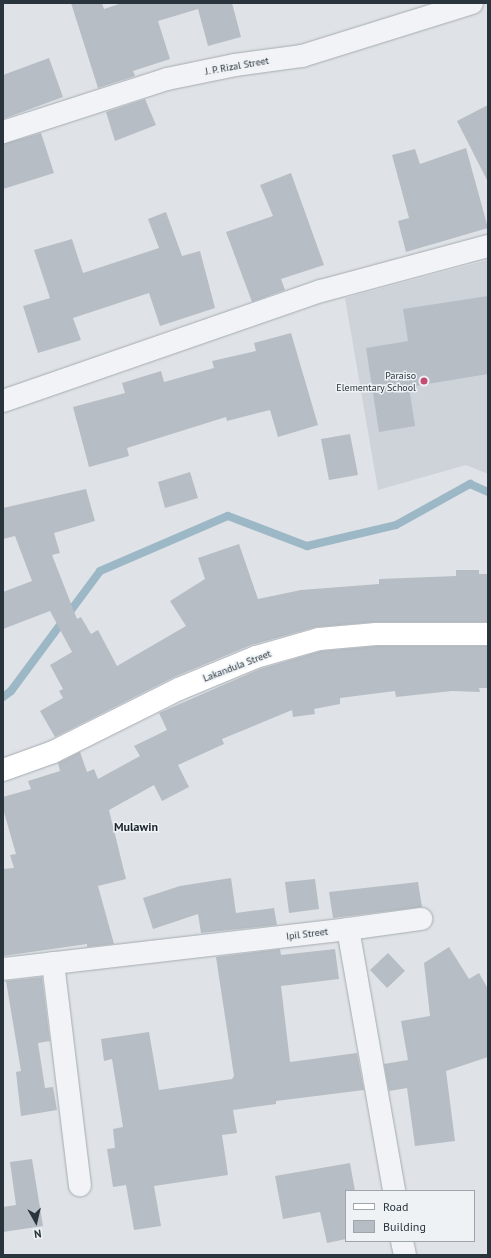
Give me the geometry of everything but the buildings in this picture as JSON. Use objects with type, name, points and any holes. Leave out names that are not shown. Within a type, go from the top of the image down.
[{"type":"street","name":"J. P. Rizal Street","points":[[3,132],[167,79],[235,65],[302,56],[472,3]]},
{"type":"street","points":[[3,401],[321,291],[488,246]]},
{"type":"street","name":"Lakandula Street","points":[[3,770],[53,752],[179,689],[249,660],[319,639],[376,634],[488,634]]},
{"type":"street","name":"Ipil Street","points":[[3,969],[348,929],[421,919]]},
{"type":"street","points":[[348,929],[394,1190]]},
{"type":"street","points":[[53,963],[80,1185]]},
{"type":"street","points":[[402,1242],[405,1255]]},
{"type":"shaded area","name":"Paraiso Elementary School","points":[[488,260],[488,474],[466,465],[378,490],[345,298]]},
{"type":"waterway","points":[[3,697],[11,691],[100,571],[228,516],[307,546],[396,525],[470,484],[488,492]]},
{"type":"place","name":"Paraiso Elementary School","points":[[424,381]]},
{"type":"district","name":"Mulawin","points":[[136,827]]}]
